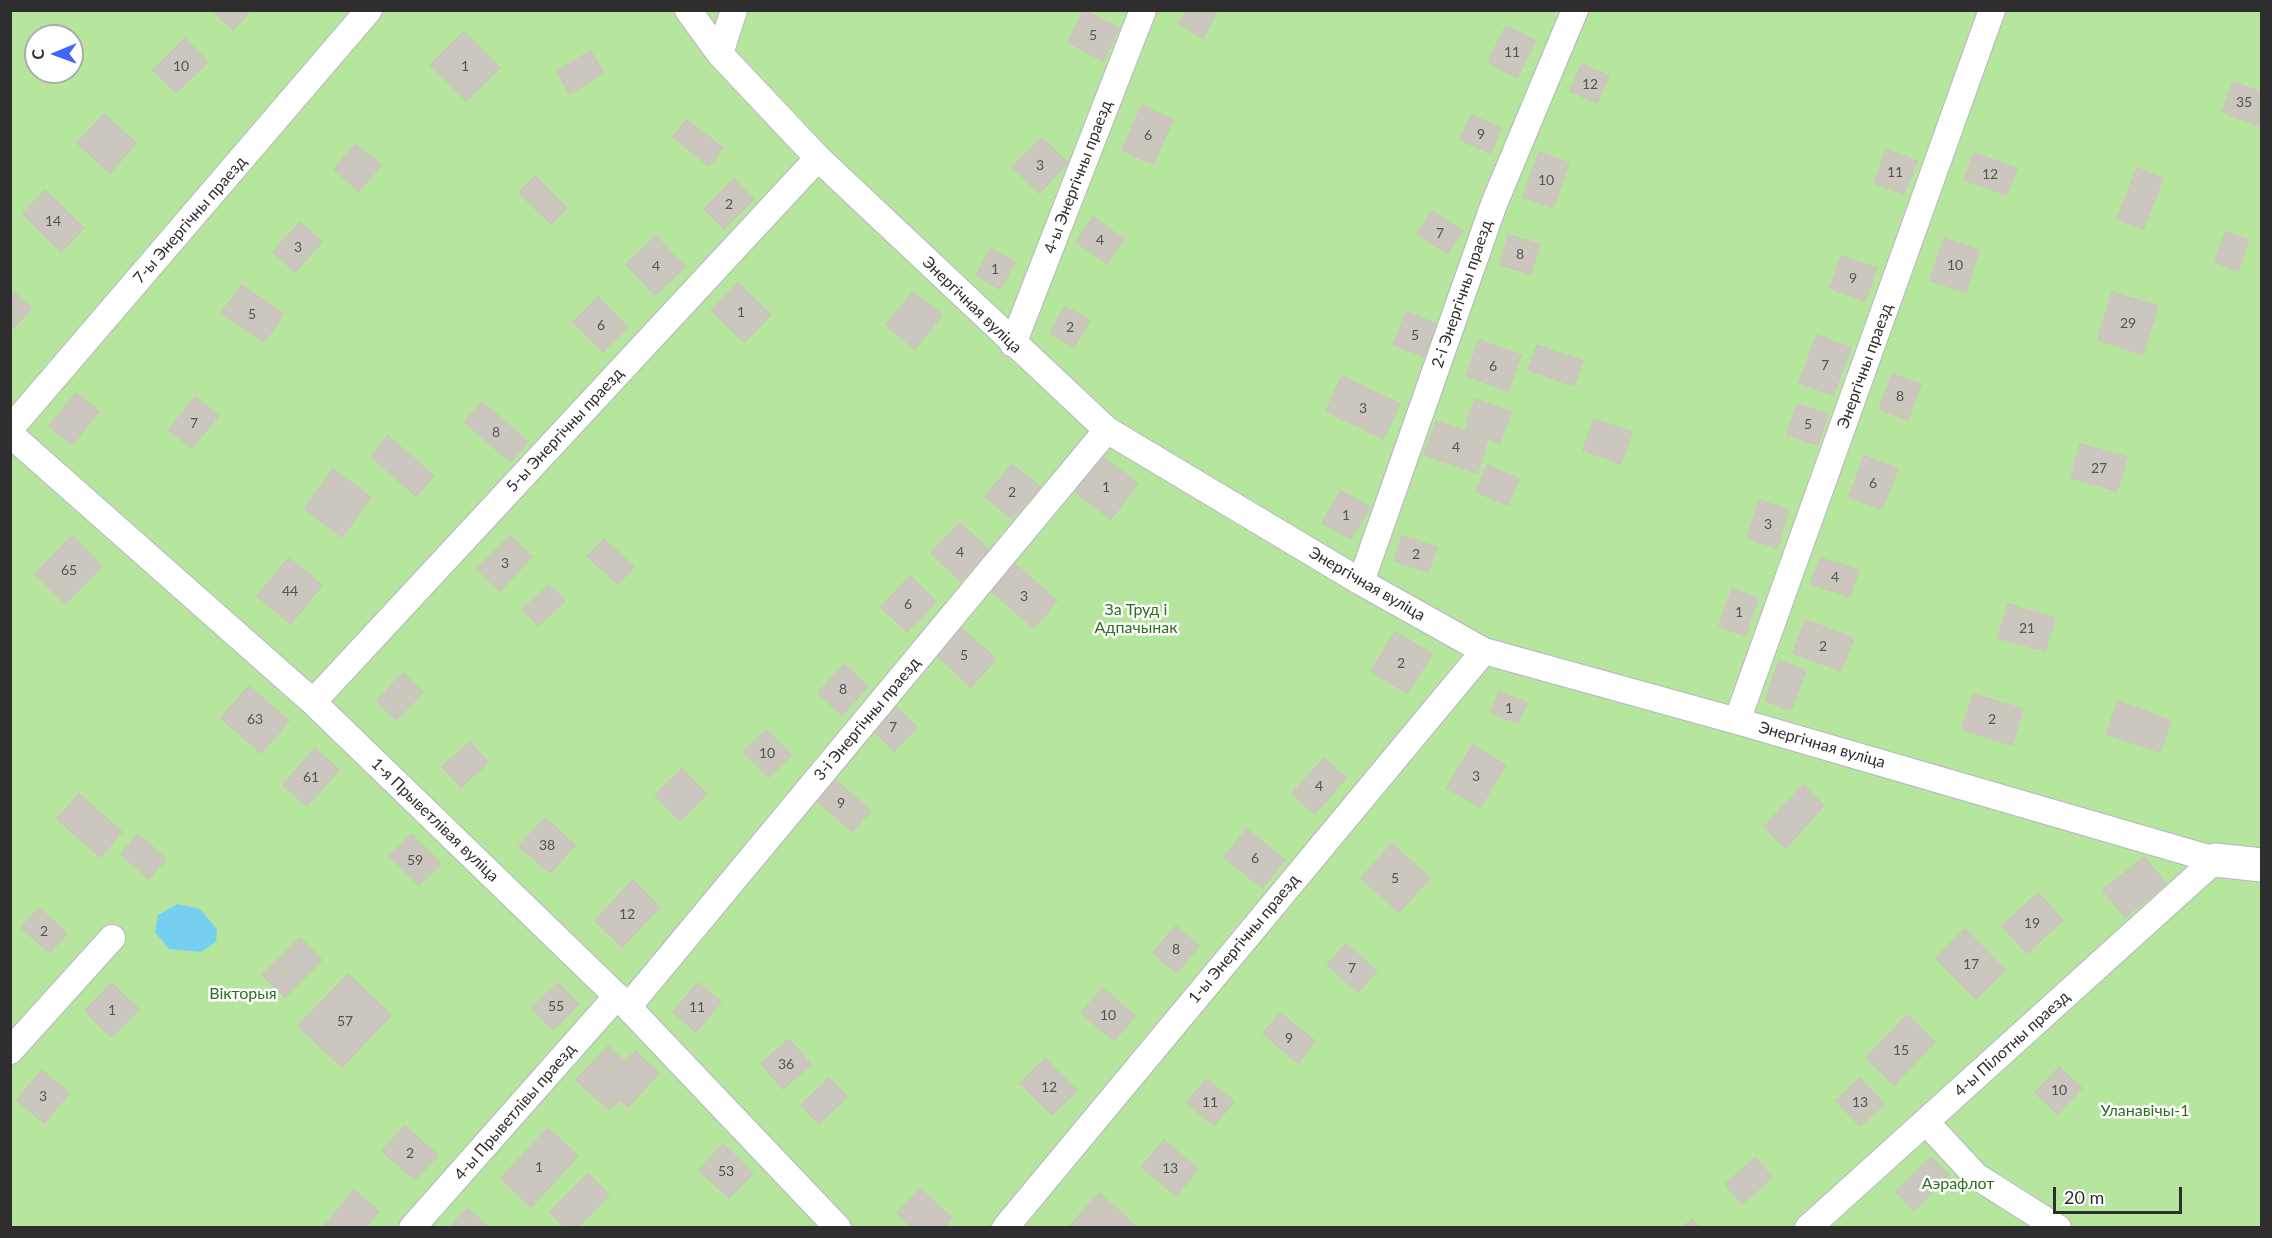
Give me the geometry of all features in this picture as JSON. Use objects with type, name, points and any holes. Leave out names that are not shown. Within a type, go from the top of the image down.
[{"type":"street","points":[[2216,860],[2262,865]]},
{"type":"lane","name":"7-ы Энергічны праезд","points":[[10,429],[369,10]]},
{"type":"lane","name":"Энергічная вуліца","points":[[688,10],[720,54],[818,158],[1107,430],[1361,582],[1484,651],[1737,721],[2216,860]]},
{"type":"lane","points":[[720,54],[734,10]]},
{"type":"lane","name":"4-ы Энергічны праезд","points":[[1013,344],[1143,10]]},
{"type":"lane","name":"2-і Энергічны праезд","points":[[1361,582],[1494,204],[1575,10]]},
{"type":"lane","name":"Энергічны праезд","points":[[1737,721],[1992,10]]},
{"type":"lane","name":"5-ы Энергічны праезд","points":[[313,702],[818,158]]},
{"type":"lane","name":"3-і Энергічны праезд","points":[[622,1002],[1107,430]]},
{"type":"lane","name":"1-я Прыветлівая вуліца","points":[[10,434],[313,702],[622,1002],[838,1227]]},
{"type":"lane","name":"1-ы Энергічны праезд","points":[[1005,1227],[1484,651]]},
{"type":"lane","name":"4-ы Пілотны праезд","points":[[1808,1227],[2216,860]]},
{"type":"lane","points":[[10,1051],[112,938]]},
{"type":"lane","name":"4-ы Прыветлівы праезд","points":[[412,1227],[622,1002]]},
{"type":"lane","points":[[1926,1122],[1976,1176],[2058,1227]]},
{"type":"green space","name":"За Труд і Адпачынак","points":[[10,11],[2261,11],[2261,1227],[11,1227]]},
{"type":"water","points":[[178,904],[200,909],[217,929],[216,942],[201,952],[169,949],[155,932],[158,915]]},
{"type":"building","points":[[212,10],[251,10],[233,30]]},
{"type":"building","points":[[1084,10],[1119,28],[1103,61],[1068,42]]},
{"type":"building","points":[[1186,10],[1217,11],[1203,38],[1179,24]]},
{"type":"building","points":[[1506,26],[1536,41],[1517,78],[1488,62]]},
{"type":"building","points":[[464,32],[500,68],[466,101],[430,65]]},
{"type":"building","points":[[185,38],[208,62],[176,93],[153,70]]},
{"type":"building","points":[[590,51],[604,72],[570,94],[557,72]]},
{"type":"building","points":[[1582,64],[1609,76],[1597,103],[1570,91]]},
{"type":"building","points":[[2233,82],[2262,92],[2262,127],[2222,112]]},
{"type":"building","points":[[1142,105],[1173,120],[1153,164],[1122,150]]},
{"type":"building","points":[[104,114],[136,143],[110,173],[77,143]]},
{"type":"building","points":[[1471,115],[1501,128],[1491,153],[1460,140]]},
{"type":"building","points":[[687,120],[723,148],[709,166],[673,137]]},
{"type":"building","points":[[1042,138],[1068,163],[1039,193],[1012,167]]},
{"type":"building","points":[[355,144],[381,165],[359,191],[334,170]]},
{"type":"building","points":[[1886,150],[1917,161],[1904,194],[1874,183]]},
{"type":"building","points":[[1539,152],[1569,163],[1553,208],[1523,197]]},
{"type":"building","points":[[1974,153],[2017,168],[2007,195],[1964,180]]},
{"type":"building","points":[[2137,168],[2163,178],[2143,229],[2117,219]]},
{"type":"building","points":[[535,176],[567,208],[551,224],[519,193]]},
{"type":"building","points":[[734,179],[754,199],[724,229],[704,209]]},
{"type":"building","points":[[45,190],[84,228],[61,252],[23,214]]},
{"type":"building","points":[[1431,211],[1463,231],[1448,254],[1417,234]]},
{"type":"building","points":[[1093,217],[1124,239],[1107,263],[1076,242]]},
{"type":"building","points":[[300,222],[322,242],[295,272],[273,252]]},
{"type":"building","points":[[2225,232],[2248,240],[2238,271],[2215,262]]},
{"type":"building","points":[[1508,235],[1540,244],[1531,274],[1500,265]]},
{"type":"building","points":[[656,236],[685,267],[655,295],[626,264]]},
{"type":"building","points":[[1944,238],[1979,250],[1966,292],[1930,281]]},
{"type":"building","points":[[991,249],[1015,262],[1000,289],[976,275]]},
{"type":"building","points":[[1841,256],[1877,268],[1865,301],[1830,288]]},
{"type":"building","points":[[738,283],[771,315],[744,342],[711,310]]},
{"type":"building","points":[[242,285],[284,314],[264,342],[221,313]]},
{"type":"building","points":[[10,289],[32,308],[10,332]]},
{"type":"building","points":[[913,292],[942,315],[915,349],[886,325]]},
{"type":"building","points":[[2112,292],[2158,306],[2143,354],[2098,340]]},
{"type":"building","points":[[598,297],[628,327],[603,352],[573,322]]},
{"type":"building","points":[[1065,307],[1090,320],[1074,347],[1050,333]]},
{"type":"building","points":[[1406,312],[1437,324],[1424,356],[1393,345]]},
{"type":"building","points":[[1817,335],[1851,348],[1833,395],[1799,383]]},
{"type":"building","points":[[1479,340],[1521,355],[1508,391],[1466,376]]},
{"type":"building","points":[[1537,345],[1583,361],[1574,386],[1528,370]]},
{"type":"building","points":[[1892,374],[1921,384],[1908,420],[1879,409]]},
{"type":"building","points":[[1342,376],[1400,404],[1383,439],[1326,411]]},
{"type":"building","points":[[76,393],[99,411],[72,445],[49,426]]},
{"type":"building","points":[[195,397],[219,415],[192,448],[169,430]]},
{"type":"building","points":[[1475,399],[1511,412],[1500,443],[1465,431]]},
{"type":"building","points":[[482,402],[528,442],[510,462],[465,422]]},
{"type":"building","points":[[1797,404],[1828,414],[1818,445],[1787,435]]},
{"type":"building","points":[[1594,419],[1632,432],[1621,464],[1583,450]]},
{"type":"building","points":[[1436,421],[1488,439],[1477,473],[1424,455]]},
{"type":"building","points":[[388,436],[434,476],[416,496],[371,456]]},
{"type":"building","points":[[2080,444],[2127,457],[2117,491],[2071,478]]},
{"type":"building","points":[[1101,456],[1138,483],[1111,519],[1074,491]]},
{"type":"building","points":[[1864,456],[1898,469],[1882,509],[1849,497]]},
{"type":"building","points":[[1012,464],[1040,487],[1012,519],[985,497]]},
{"type":"building","points":[[1487,465],[1519,479],[1508,505],[1476,492]]},
{"type":"building","points":[[333,469],[371,497],[342,537],[304,509]]},
{"type":"building","points":[[1341,491],[1370,507],[1351,539],[1322,523]]},
{"type":"building","points":[[1759,500],[1789,510],[1777,548],[1747,538]]},
{"type":"building","points":[[960,523],[989,550],[960,581],[931,553]]},
{"type":"building","points":[[72,536],[102,566],[65,604],[35,574]]},
{"type":"building","points":[[510,536],[532,557],[500,591],[477,569]]},
{"type":"building","points":[[1402,536],[1437,547],[1428,572],[1394,561]]},
{"type":"building","points":[[604,539],[634,567],[618,584],[587,556]]},
{"type":"building","points":[[289,558],[322,585],[291,624],[257,596]]},
{"type":"building","points":[[1820,558],[1859,570],[1850,597],[1811,584]]},
{"type":"building","points":[[1014,563],[1057,601],[1034,628],[990,590]]},
{"type":"building","points":[[910,576],[936,602],[907,632],[881,607]]},
{"type":"building","points":[[549,585],[565,601],[538,626],[523,609]]},
{"type":"building","points":[[1732,589],[1758,598],[1745,636],[1719,626]]},
{"type":"building","points":[[2008,604],[2055,618],[2045,651],[1998,638]]},
{"type":"building","points":[[1805,620],[1854,638],[1841,671],[1793,653]]},
{"type":"building","points":[[957,624],[996,659],[971,687],[932,651]]},
{"type":"building","points":[[1395,632],[1432,654],[1407,693],[1371,671]]},
{"type":"building","points":[[1779,661],[1806,670],[1791,710],[1765,701]]},
{"type":"building","points":[[844,664],[868,686],[842,715],[818,693]]},
{"type":"building","points":[[403,673],[423,692],[396,720],[377,701]]},
{"type":"building","points":[[249,686],[289,721],[261,753],[221,718]]},
{"type":"building","points":[[1499,692],[1527,703],[1518,723],[1491,713]]},
{"type":"building","points":[[1973,694],[2023,709],[2012,745],[1962,730]]},
{"type":"building","points":[[2118,701],[2171,721],[2160,752],[2106,734]]},
{"type":"building","points":[[892,703],[917,727],[894,751],[870,727]]},
{"type":"building","points":[[766,730],[791,755],[769,777],[744,752]]},
{"type":"building","points":[[470,742],[488,763],[461,787],[442,767]]},
{"type":"building","points":[[1472,745],[1506,765],[1480,807],[1447,788]]},
{"type":"building","points":[[315,748],[339,770],[307,806],[283,785]]},
{"type":"building","points":[[1324,758],[1346,778],[1315,814],[1292,794]]},
{"type":"building","points":[[682,769],[707,794],[680,821],[655,795]]},
{"type":"building","points":[[829,774],[871,811],[852,832],[811,795]]},
{"type":"building","points":[[1803,785],[1824,805],[1786,848],[1764,827]]},
{"type":"building","points":[[79,794],[122,832],[100,857],[57,819]]},
{"type":"building","points":[[545,818],[575,845],[550,873],[519,846]]},
{"type":"building","points":[[1247,829],[1285,860],[1262,888],[1224,857]]},
{"type":"building","points":[[138,834],[166,859],[149,879],[121,854]]},
{"type":"building","points":[[411,834],[441,863],[419,885],[389,856]]},
{"type":"building","points":[[1392,844],[1430,878],[1399,912],[1361,878]]},
{"type":"building","points":[[2144,857],[2166,884],[2125,917],[2103,890]]},
{"type":"building","points":[[633,880],[660,907],[622,947],[595,921]]},
{"type":"building","points":[[2038,893],[2063,920],[2027,953],[2002,926]]},
{"type":"building","points":[[39,908],[67,933],[50,953],[21,928]]},
{"type":"building","points":[[1176,926],[1199,946],[1176,973],[1153,953]]},
{"type":"building","points":[[1965,929],[2005,970],[1976,999],[1936,958]]},
{"type":"building","points":[[300,938],[322,960],[285,997],[262,975]]},
{"type":"building","points":[[1346,944],[1377,971],[1358,992],[1327,965]]},
{"type":"building","points":[[348,974],[391,1015],[342,1067],[298,1026]]},
{"type":"building","points":[[111,983],[139,1009],[111,1037],[85,1011]]},
{"type":"building","points":[[558,983],[579,1004],[553,1030],[532,1008]]},
{"type":"building","points":[[698,983],[721,1002],[696,1032],[673,1012]]},
{"type":"building","points":[[1103,988],[1135,1016],[1114,1041],[1081,1013]]},
{"type":"building","points":[[1280,1013],[1315,1041],[1298,1063],[1263,1034]]},
{"type":"building","points":[[1907,1015],[1935,1042],[1894,1085],[1866,1058]]},
{"type":"building","points":[[789,1039],[811,1065],[783,1089],[761,1064]]},
{"type":"building","points":[[608,1046],[625,1062],[635,1051],[659,1073],[628,1107],[619,1100],[609,1110],[576,1080]]},
{"type":"building","points":[[1045,1058],[1077,1091],[1052,1115],[1020,1083]]},
{"type":"building","points":[[2059,1067],[2082,1088],[2058,1114],[2035,1093]]},
{"type":"building","points":[[42,1070],[69,1093],[44,1123],[17,1100]]},
{"type":"building","points":[[829,1078],[847,1097],[819,1124],[801,1105]]},
{"type":"building","points":[[1860,1078],[1884,1104],[1860,1126],[1836,1101]]},
{"type":"building","points":[[1206,1079],[1234,1101],[1214,1126],[1187,1103]]},
{"type":"building","points":[[405,1126],[438,1155],[415,1180],[382,1151]]},
{"type":"building","points":[[548,1128],[578,1156],[531,1207],[501,1178]]},
{"type":"building","points":[[1164,1140],[1198,1169],[1176,1196],[1142,1167]]},
{"type":"building","points":[[723,1144],[753,1173],[729,1198],[699,1170]]},
{"type":"building","points":[[1931,1157],[1949,1175],[1914,1210],[1896,1192]]},
{"type":"building","points":[[1755,1158],[1772,1177],[1742,1204],[1725,1184]]},
{"type":"building","points":[[588,1174],[609,1195],[577,1228],[566,1228],[550,1212]]},
{"type":"building","points":[[920,1189],[952,1218],[943,1228],[913,1228],[897,1213]]},
{"type":"building","points":[[354,1190],[379,1211],[365,1228],[323,1228]]},
{"type":"building","points":[[1099,1193],[1138,1228],[1068,1228]]},
{"type":"building","points":[[467,1208],[489,1228],[450,1228]]},
{"type":"building","points":[[1692,1219],[1699,1228],[1682,1228]]},
{"type":"park label","name":"Вікторыя","points":[[243,994]]},
{"type":"park label","name":"Уланавічы-1","points":[[2145,1111]]},
{"type":"park label","name":"Аэрафлот","points":[[1958,1184]]}]
